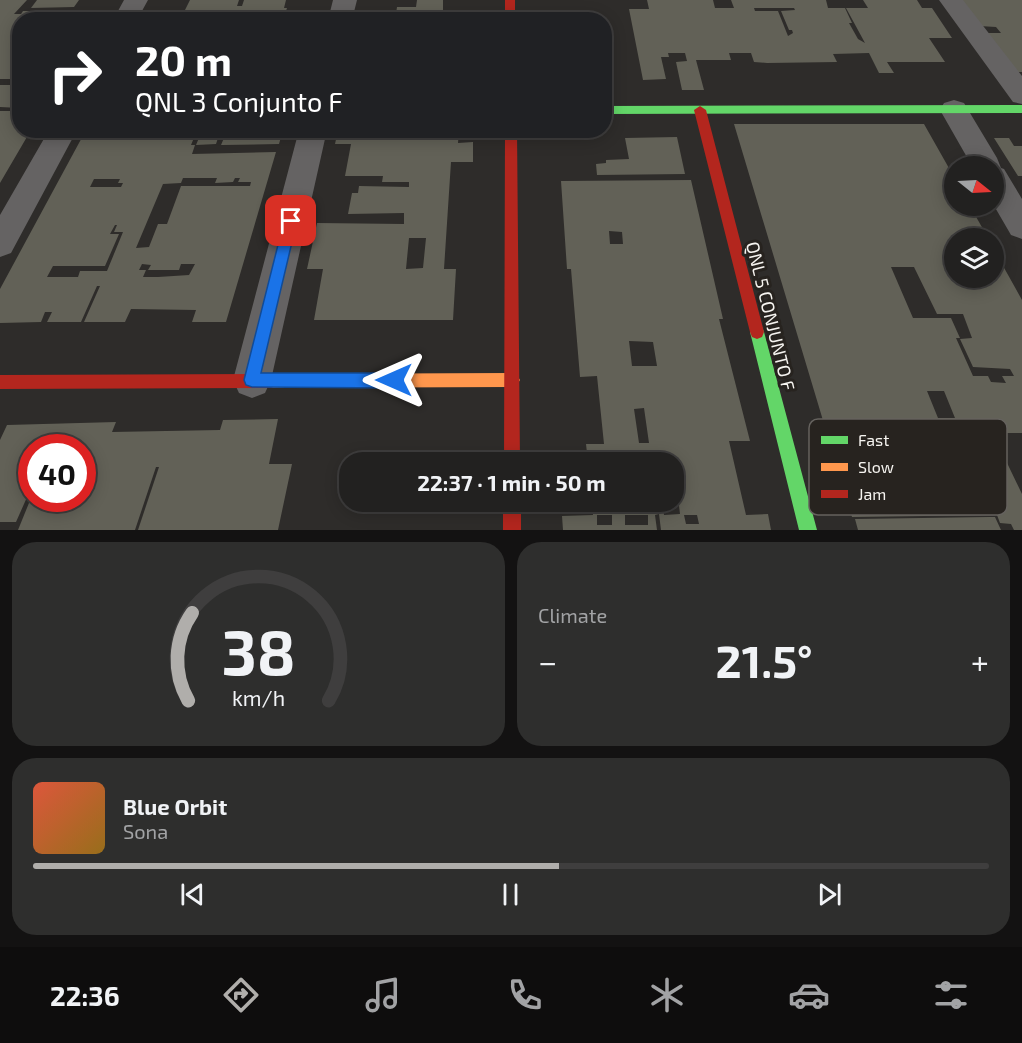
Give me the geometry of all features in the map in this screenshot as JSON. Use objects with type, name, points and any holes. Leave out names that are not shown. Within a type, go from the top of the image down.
[{"type":"street","points":[[951,0],[1022,95]]},
{"type":"street","points":[[612,110],[1022,109]]},
{"type":"street","name":"QNL 5 CONJUNTO F","points":[[700,110],[808,530]]},
{"type":"street","points":[[954,110],[981,156]]},
{"type":"street","points":[[0,244],[59,138]]},
{"type":"street","points":[[252,380],[311,138]]},
{"type":"street","points":[[511,138],[512,452]]},
{"type":"street","points":[[1004,196],[1022,226]]},
{"type":"street","points":[[0,382],[512,380]]},
{"type":"street","points":[[512,512],[512,530]]},
{"type":"building","points":[[0,0],[27,0],[16,12],[12,12],[12,79],[0,79]]},
{"type":"building","points":[[37,0],[79,0],[74,7],[31,8]]},
{"type":"building","points":[[190,0],[239,0],[237,6],[242,6],[244,0],[286,0],[284,8],[287,8],[286,12],[184,12]]},
{"type":"building","points":[[417,0],[443,0],[443,10],[447,12],[396,12],[397,7],[416,7]]},
{"type":"building","points":[[647,0],[713,0],[715,8],[734,8],[731,0],[826,0],[828,8],[845,8],[852,23],[849,23],[858,39],[865,43],[846,8],[868,8],[863,0],[917,0],[922,8],[932,8],[952,38],[929,38],[945,62],[887,62],[894,73],[879,73],[869,53],[833,54],[837,62],[767,63],[754,62],[751,53],[729,53],[731,60],[696,60],[704,90],[682,90],[676,62],[687,61],[685,53],[668,53],[669,57],[661,57],[666,79],[643,80],[629,9],[649,9]],"holes":[[[754,8],[794,8],[795,10],[781,11],[789,30],[793,33],[788,36],[778,11],[755,11]]]},
{"type":"building","points":[[960,0],[1022,0],[1022,72],[1012,72],[984,33],[1001,33],[996,27],[979,26]]},
{"type":"building","points":[[23,11],[70,12],[22,12]]},
{"type":"building","points":[[0,85],[12,85],[12,108],[0,107]]},
{"type":"building","points":[[0,111],[12,111],[12,138],[26,138],[0,183]]},
{"type":"building","points":[[734,124],[924,124],[944,159],[944,216],[976,216],[982,228],[944,228],[944,288],[1004,288],[1004,268],[1022,300],[1022,433],[1007,433],[1007,419],[823,419]],"holes":[[[891,267],[914,267],[937,314],[963,314],[972,338],[960,339],[973,367],[1010,369],[1014,376],[1002,376],[1006,383],[991,382],[988,376],[973,376],[956,338],[960,338],[951,318],[913,318]],[[927,391],[944,391],[955,418],[938,418]]]},
{"type":"building","points":[[677,137],[685,174],[597,175],[596,164],[606,163],[606,160],[629,159],[625,138]]},
{"type":"building","points":[[82,138],[170,138],[164,140],[173,140],[174,138],[194,138],[191,145],[195,145],[192,154],[276,152],[226,322],[192,322],[196,310],[131,309],[125,322],[84,322],[100,286],[97,286],[81,322],[47,322],[52,312],[45,312],[41,322],[0,323],[0,289]],"holes":[[[183,178],[217,178],[215,183],[233,182],[235,178],[240,178],[238,182],[251,182],[250,186],[181,186],[167,224],[158,224],[149,247],[136,248],[163,184],[181,183]],[[94,179],[120,179],[118,183],[123,183],[121,187],[90,187]],[[117,225],[114,232],[123,232],[107,271],[80,271],[78,277],[47,277],[53,266],[105,266],[119,234],[110,234]],[[142,264],[151,265],[148,270],[179,270],[181,264],[195,264],[189,275],[158,277],[143,277],[146,270],[139,270]]]},
{"type":"building","points":[[199,138],[218,138],[216,144],[196,145]]},
{"type":"building","points":[[224,138],[281,138],[279,144],[221,145]]},
{"type":"building","points":[[336,138],[458,138],[458,143],[473,142],[473,162],[451,162],[444,269],[456,269],[453,320],[314,320],[323,269],[307,269],[317,223],[404,224],[404,213],[348,214],[352,193],[358,193],[359,186],[409,187],[409,182],[382,182],[383,176],[345,176],[351,144],[335,144]],"holes":[[[409,238],[426,238],[423,268],[406,269]]]},
{"type":"building","points":[[994,138],[1009,138],[1014,146],[1022,146],[1022,176],[1018,176]]},
{"type":"building","points":[[691,180],[723,319],[719,319],[750,441],[729,441],[746,515],[768,514],[771,530],[661,530],[659,514],[655,515],[657,530],[563,530],[562,516],[593,515],[593,512],[664,512],[664,515],[684,512],[684,452],[587,452],[586,444],[604,444],[597,376],[580,377],[571,269],[567,269],[561,181]],"holes":[[[609,231],[622,232],[623,244],[610,244]],[[629,341],[653,342],[657,366],[632,366]],[[644,408],[649,443],[639,443],[634,409]],[[597,515],[612,515],[612,525],[597,525]],[[625,515],[648,515],[648,525],[625,525]],[[684,515],[697,515],[699,524],[686,524]]]},
{"type":"building","points":[[278,419],[269,464],[292,464],[278,530],[138,530],[159,467],[156,467],[135,530],[18,530],[25,512],[96,512],[96,434],[18,434],[18,512],[20,512],[16,522],[0,522],[0,440],[7,425],[116,422],[112,432],[220,430],[223,420]]},
{"type":"building","points":[[1007,463],[1022,494],[1022,530],[1014,530],[1011,524],[1000,523],[997,515],[1007,515]]},
{"type":"building","points":[[851,515],[997,515],[852,517]]},
{"type":"building","points":[[995,517],[1001,530],[858,530],[855,519]]},
{"type":"traffic: fast","points":[[612,110],[1022,109]]},
{"type":"traffic: fast","points":[[757,332],[808,530]]},
{"type":"traffic: slow","points":[[271,381],[512,380]]},
{"type":"traffic: jam","points":[[510,0],[510,12]]},
{"type":"traffic: jam","points":[[700,110],[757,332]]},
{"type":"traffic: jam","points":[[511,138],[512,452]]},
{"type":"traffic: jam","points":[[0,382],[271,381]]},
{"type":"traffic: jam","points":[[512,512],[512,530]]},
{"type":"route","points":[[291,221],[252,380],[394,380]]}]
